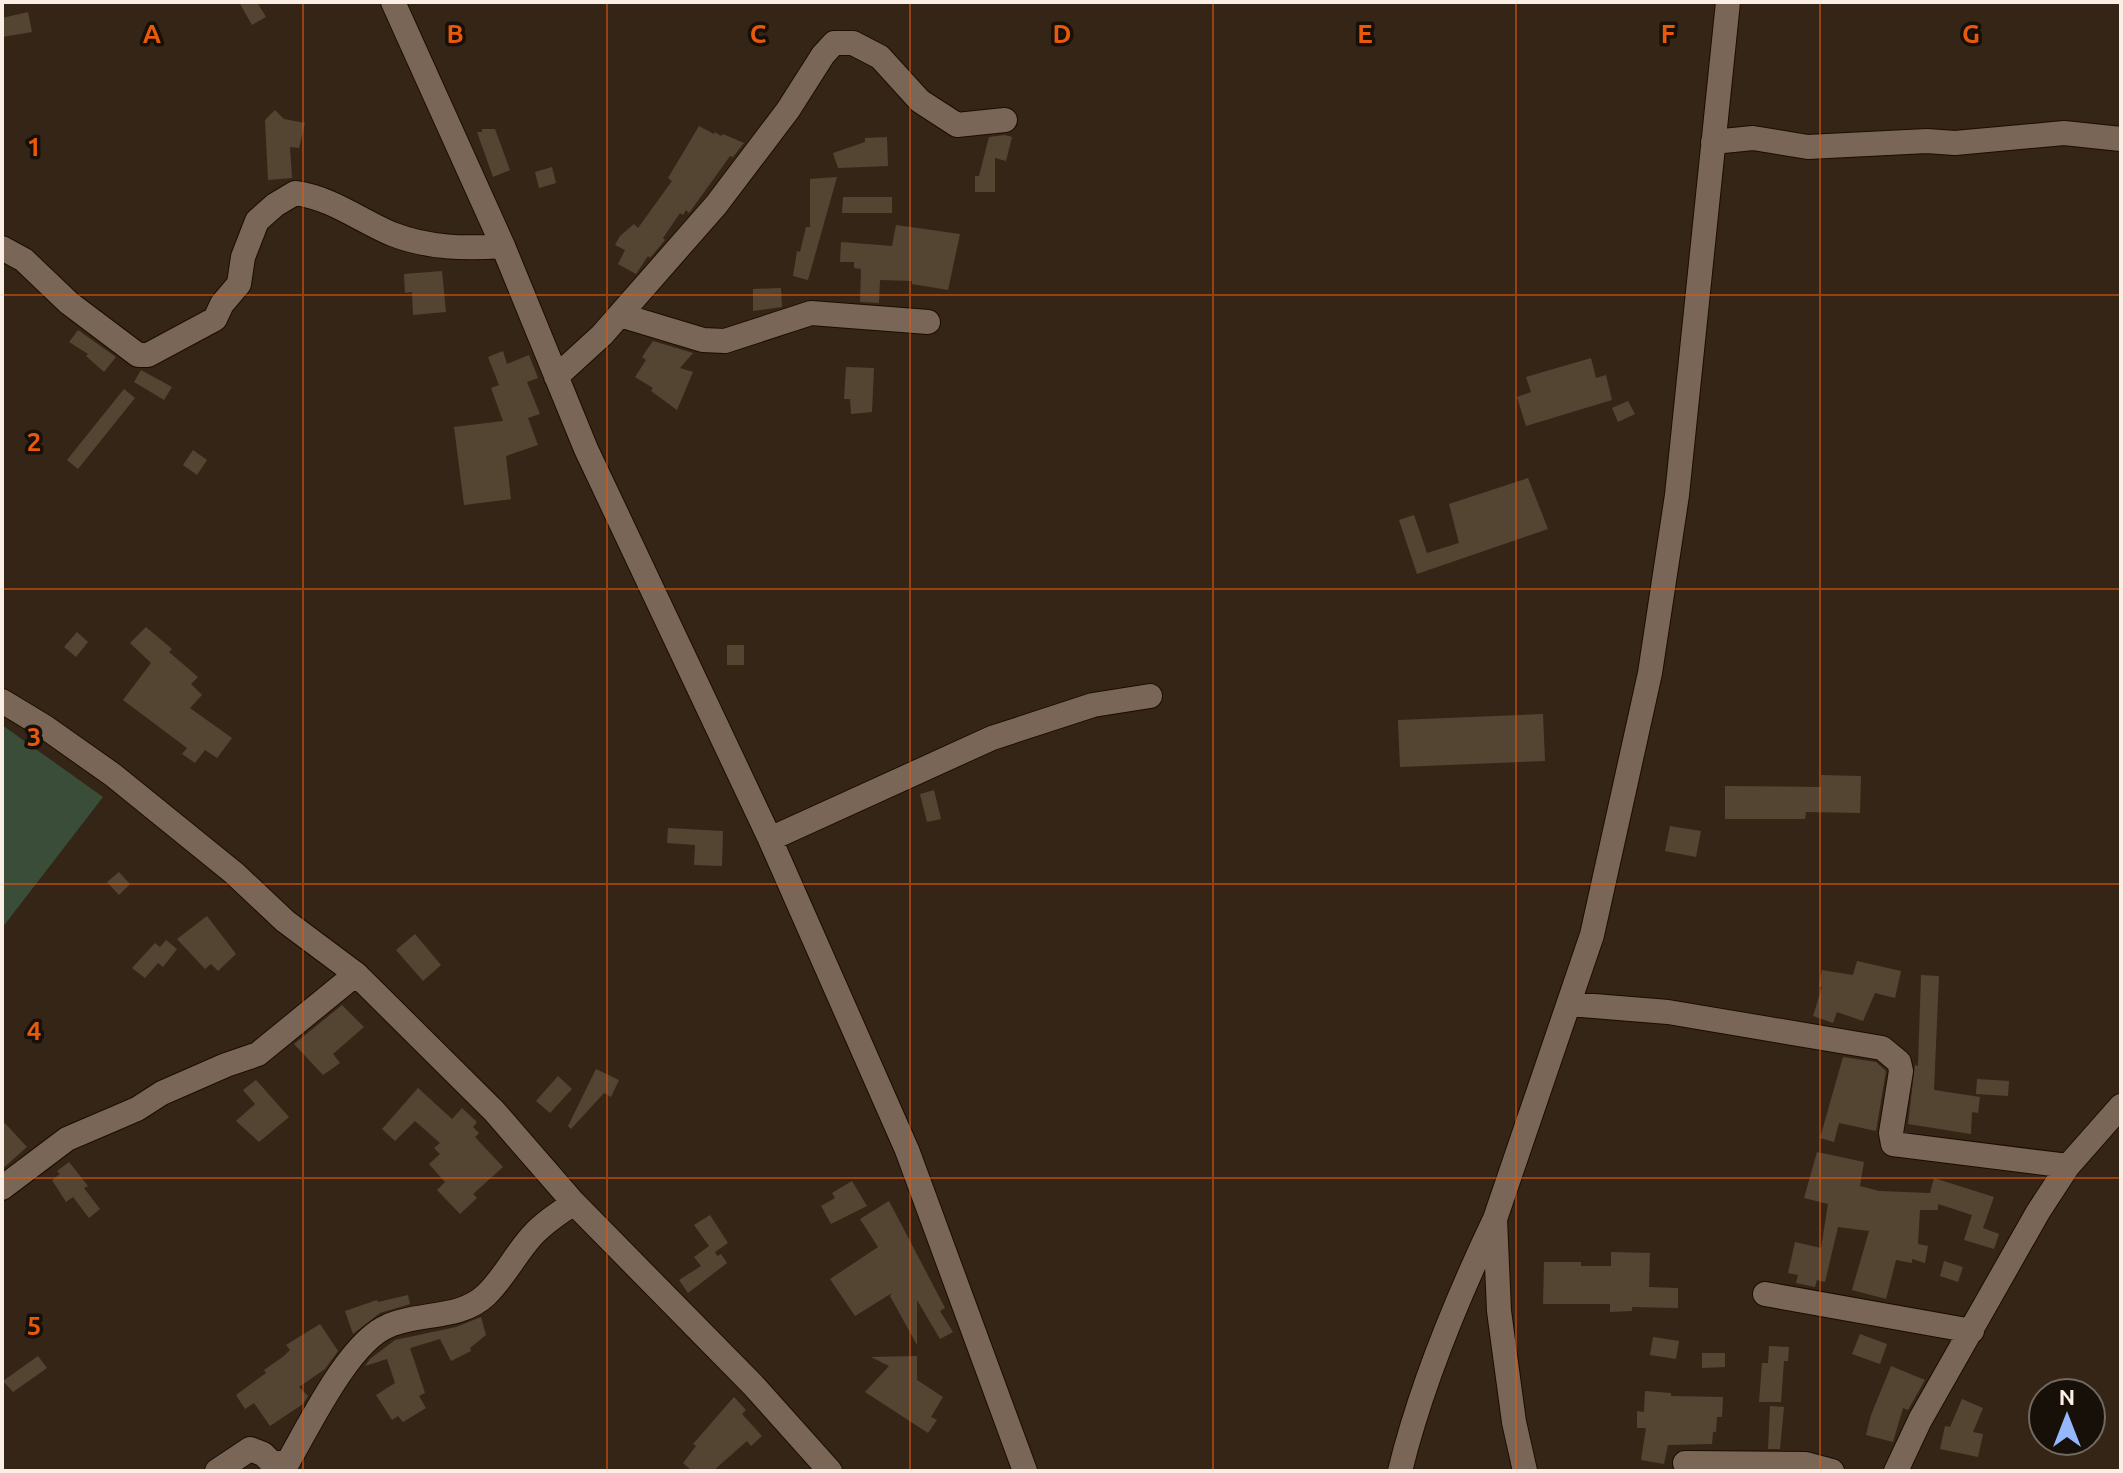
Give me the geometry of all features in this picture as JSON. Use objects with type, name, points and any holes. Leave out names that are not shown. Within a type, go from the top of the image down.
[{"type":"street","points":[[393,2],[503,246],[624,533],[690,665],[770,839],[907,1150],[1025,1471]]},
{"type":"street","points":[[1400,1471],[1436,1359],[1469,1274],[1495,1219],[1592,935],[1650,673],[1677,495],[1728,2]]},
{"type":"street","points":[[556,377],[620,315],[716,205],[834,43],[853,43],[880,57],[920,101],[957,125],[1005,120]]},
{"type":"street","points":[[1713,142],[1753,138],[1808,147],[1927,141],[1955,143],[2064,133],[2121,139]]},
{"type":"street","points":[[2,248],[24,260],[69,303],[138,355],[148,355],[215,319],[222,304],[239,284],[243,257],[257,221],[295,193],[348,210],[392,234],[434,246],[503,246]]},
{"type":"street","points":[[620,315],[703,340],[725,341],[811,313],[928,322]]},
{"type":"street","points":[[770,839],[992,738],[1093,705],[1150,696]]},
{"type":"street","points":[[2,701],[113,775],[223,864],[285,921],[356,974],[494,1111],[574,1203],[753,1385],[830,1471]]},
{"type":"street","points":[[2,1188],[67,1139],[137,1109],[162,1093],[258,1054],[356,974]]},
{"type":"street","points":[[1569,1004],[1668,1012],[1882,1048],[1899,1062],[1901,1071],[1891,1133],[1893,1144],[2068,1166]]},
{"type":"street","points":[[1896,1471],[1920,1420],[2038,1212],[2068,1166],[2121,1106]]},
{"type":"street","points":[[217,1471],[250,1449],[263,1454],[273,1464],[284,1467],[333,1383],[371,1336],[388,1326],[460,1310],[476,1302],[487,1294],[533,1234],[574,1203]]},
{"type":"street","points":[[1495,1219],[1499,1311],[1514,1422],[1525,1471]]},
{"type":"street","points":[[1765,1294],[1972,1331]]},
{"type":"street","points":[[1685,1463],[1806,1464],[1832,1471]]},
{"type":"green space","points":[[2,725],[103,797],[2,928]]},
{"type":"building","points":[[239,2],[257,2],[266,17],[252,25]]},
{"type":"building","points":[[28,12],[32,32],[2,37],[2,18]]},
{"type":"building","points":[[275,110],[284,119],[305,123],[299,148],[290,147],[292,178],[268,180],[265,120]]},
{"type":"building","points":[[699,126],[744,143],[733,157],[730,156],[689,213],[686,210],[683,215],[680,213],[663,238],[665,240],[650,258],[648,256],[636,274],[618,264],[625,250],[615,245],[634,224],[638,228],[672,181],[668,178]]},
{"type":"building","points":[[482,129],[495,129],[510,170],[493,177],[477,132],[482,132]]},
{"type":"building","points":[[887,137],[888,166],[838,168],[833,153],[865,142],[865,138]]},
{"type":"building","points":[[989,137],[1012,137],[1006,161],[995,158],[995,192],[975,192],[975,176],[979,176]]},
{"type":"building","points":[[552,167],[556,183],[539,188],[535,172]]},
{"type":"building","points":[[837,177],[808,280],[793,276],[797,251],[800,252],[806,227],[810,227],[810,179]]},
{"type":"building","points":[[843,197],[892,197],[892,213],[842,213]]},
{"type":"building","points":[[896,225],[960,234],[948,290],[912,284],[912,281],[880,280],[879,303],[860,302],[861,269],[854,268],[854,262],[840,262],[841,242],[892,246]]},
{"type":"building","points":[[442,271],[446,312],[413,315],[412,292],[405,293],[404,274]]},
{"type":"building","points":[[781,288],[782,307],[753,311],[753,289]]},
{"type":"building","points":[[78,330],[116,357],[104,372],[86,356],[88,354],[69,342]]},
{"type":"building","points":[[653,341],[693,353],[680,368],[693,372],[677,410],[651,391],[653,388],[635,377],[646,360],[642,357]]},
{"type":"building","points":[[503,351],[507,364],[529,355],[538,378],[527,382],[540,414],[528,418],[538,445],[506,456],[511,499],[464,505],[454,427],[503,421],[491,388],[499,385],[488,357]]},
{"type":"building","points":[[1591,358],[1596,378],[1606,375],[1612,400],[1526,426],[1517,397],[1531,392],[1526,377]]},
{"type":"building","points":[[846,367],[874,368],[872,412],[851,414],[850,399],[844,399]]},
{"type":"building","points":[[141,370],[172,387],[164,400],[134,382]]},
{"type":"building","points":[[124,389],[135,398],[78,469],[67,460]]},
{"type":"building","points":[[1628,401],[1635,414],[1618,422],[1612,408]]},
{"type":"building","points":[[193,450],[207,460],[197,475],[183,465]]},
{"type":"building","points":[[1528,478],[1548,529],[1417,574],[1399,520],[1414,515],[1427,553],[1459,543],[1449,504]]},
{"type":"building","points":[[146,627],[198,677],[191,684],[202,695],[190,708],[232,738],[217,758],[205,750],[195,763],[182,754],[187,748],[123,700],[151,663],[130,643]]},
{"type":"building","points":[[77,632],[88,642],[76,657],[64,647]]},
{"type":"building","points":[[727,645],[744,645],[744,665],[727,665]]},
{"type":"building","points":[[1543,714],[1545,761],[1400,767],[1398,720]]},
{"type":"building","points":[[1821,775],[1861,776],[1860,813],[1806,812],[1805,819],[1725,819],[1725,786],[1821,787]]},
{"type":"building","points":[[934,790],[941,819],[927,822],[920,794]]},
{"type":"building","points":[[1670,826],[1701,831],[1696,857],[1665,851]]},
{"type":"building","points":[[668,828],[723,831],[722,866],[694,865],[695,845],[667,843]]},
{"type":"building","points":[[119,872],[130,884],[119,895],[107,882]]},
{"type":"building","points":[[207,916],[236,954],[218,971],[211,964],[205,969],[177,939]]},
{"type":"building","points":[[415,934],[441,965],[423,981],[396,950]]},
{"type":"building","points":[[166,940],[177,949],[163,967],[158,963],[145,978],[132,968],[155,943],[160,947]]},
{"type":"building","points":[[1857,961],[1901,971],[1895,998],[1875,993],[1863,1021],[1837,1012],[1833,1023],[1813,1016],[1822,987],[1819,986],[1822,970],[1853,975]]},
{"type":"building","points":[[1921,975],[1939,976],[1934,1090],[1980,1097],[1978,1113],[1972,1112],[1971,1134],[1908,1124],[1915,1065],[1918,1066]]},
{"type":"building","points":[[342,1005],[364,1027],[333,1054],[340,1063],[323,1075],[294,1044]]},
{"type":"building","points":[[1843,1057],[1876,1062],[1886,1071],[1876,1131],[1839,1123],[1834,1142],[1820,1138]]},
{"type":"building","points":[[596,1069],[619,1080],[611,1097],[604,1093],[571,1129],[568,1126]]},
{"type":"building","points":[[558,1076],[572,1089],[550,1113],[536,1101]]},
{"type":"building","points":[[1977,1079],[2009,1081],[2008,1096],[1976,1094]]},
{"type":"building","points":[[256,1080],[289,1117],[259,1142],[236,1121],[255,1104],[243,1090]]},
{"type":"building","points":[[418,1088],[452,1119],[462,1108],[477,1122],[473,1127],[479,1133],[475,1137],[503,1167],[473,1194],[477,1198],[460,1214],[437,1190],[445,1182],[429,1164],[440,1154],[434,1148],[440,1143],[415,1121],[395,1141],[382,1129]]},
{"type":"building","points":[[2,1120],[27,1147],[2,1169]]},
{"type":"building","points":[[1817,1152],[1864,1162],[1860,1186],[1879,1191],[1930,1193],[1934,1178],[1994,1197],[1983,1228],[1999,1234],[1994,1249],[1964,1240],[1972,1215],[1938,1204],[1938,1210],[1920,1210],[1918,1244],[1928,1246],[1925,1263],[1912,1259],[1912,1263],[1896,1260],[1886,1299],[1852,1290],[1869,1231],[1838,1227],[1825,1282],[1817,1280],[1815,1287],[1796,1283],[1798,1275],[1788,1273],[1795,1242],[1821,1248],[1828,1204],[1804,1198]]},
{"type":"building","points":[[69,1162],[88,1186],[84,1188],[100,1209],[89,1218],[73,1197],[66,1202],[52,1180],[60,1174],[57,1171]]},
{"type":"building","points":[[852,1181],[867,1206],[831,1224],[821,1206],[835,1198],[832,1193]]},
{"type":"building","points":[[889,1201],[945,1308],[940,1311],[953,1332],[940,1339],[917,1300],[917,1345],[890,1296],[892,1293],[855,1316],[830,1279],[878,1247],[860,1219]]},
{"type":"building","points":[[710,1215],[728,1243],[715,1252],[717,1256],[721,1254],[727,1263],[688,1293],[679,1280],[701,1266],[694,1257],[709,1246],[694,1225]]},
{"type":"building","points":[[1611,1252],[1650,1253],[1649,1287],[1678,1288],[1678,1308],[1632,1307],[1632,1311],[1610,1312],[1610,1304],[1543,1304],[1544,1262],[1611,1266]]},
{"type":"building","points":[[1944,1261],[1963,1267],[1958,1282],[1940,1276]]},
{"type":"building","points":[[408,1295],[410,1304],[380,1313],[353,1334],[345,1311],[377,1300]]},
{"type":"building","points":[[481,1317],[486,1335],[470,1348],[471,1351],[451,1361],[440,1339],[410,1348],[425,1393],[419,1396],[426,1408],[403,1422],[398,1416],[392,1420],[376,1395],[395,1383],[387,1359],[365,1366],[370,1359],[395,1340],[456,1327]]},
{"type":"building","points":[[320,1324],[338,1351],[325,1369],[299,1387],[308,1396],[303,1404],[270,1426],[254,1403],[245,1409],[236,1395],[290,1350],[286,1345]]},
{"type":"building","points":[[1860,1334],[1887,1344],[1880,1364],[1852,1354]]},
{"type":"building","points":[[1653,1337],[1679,1341],[1676,1359],[1650,1355]]},
{"type":"building","points":[[1769,1346],[1789,1347],[1788,1361],[1784,1361],[1781,1402],[1759,1402],[1762,1363],[1768,1363]]},
{"type":"building","points":[[1702,1353],[1725,1353],[1725,1367],[1702,1368]]},
{"type":"building","points":[[38,1356],[47,1368],[13,1392],[3,1381]]},
{"type":"building","points":[[917,1356],[917,1380],[943,1397],[931,1417],[937,1420],[928,1433],[865,1392],[889,1366],[871,1357]]},
{"type":"building","points":[[1891,1366],[1925,1380],[1908,1410],[1903,1408],[1893,1442],[1866,1435]]},
{"type":"building","points":[[1645,1391],[1671,1393],[1671,1396],[1723,1397],[1722,1417],[1717,1417],[1712,1444],[1668,1445],[1664,1464],[1641,1460],[1646,1428],[1637,1428],[1637,1411],[1644,1412]]},
{"type":"building","points":[[734,1397],[746,1410],[742,1414],[762,1436],[751,1446],[747,1441],[713,1471],[692,1471],[683,1463],[696,1446],[693,1444]]},
{"type":"building","points":[[1962,1399],[1983,1408],[1973,1432],[1983,1434],[1978,1457],[1940,1449],[1945,1426],[1950,1427]]},
{"type":"building","points":[[1770,1406],[1784,1407],[1780,1449],[1768,1449]]}]
